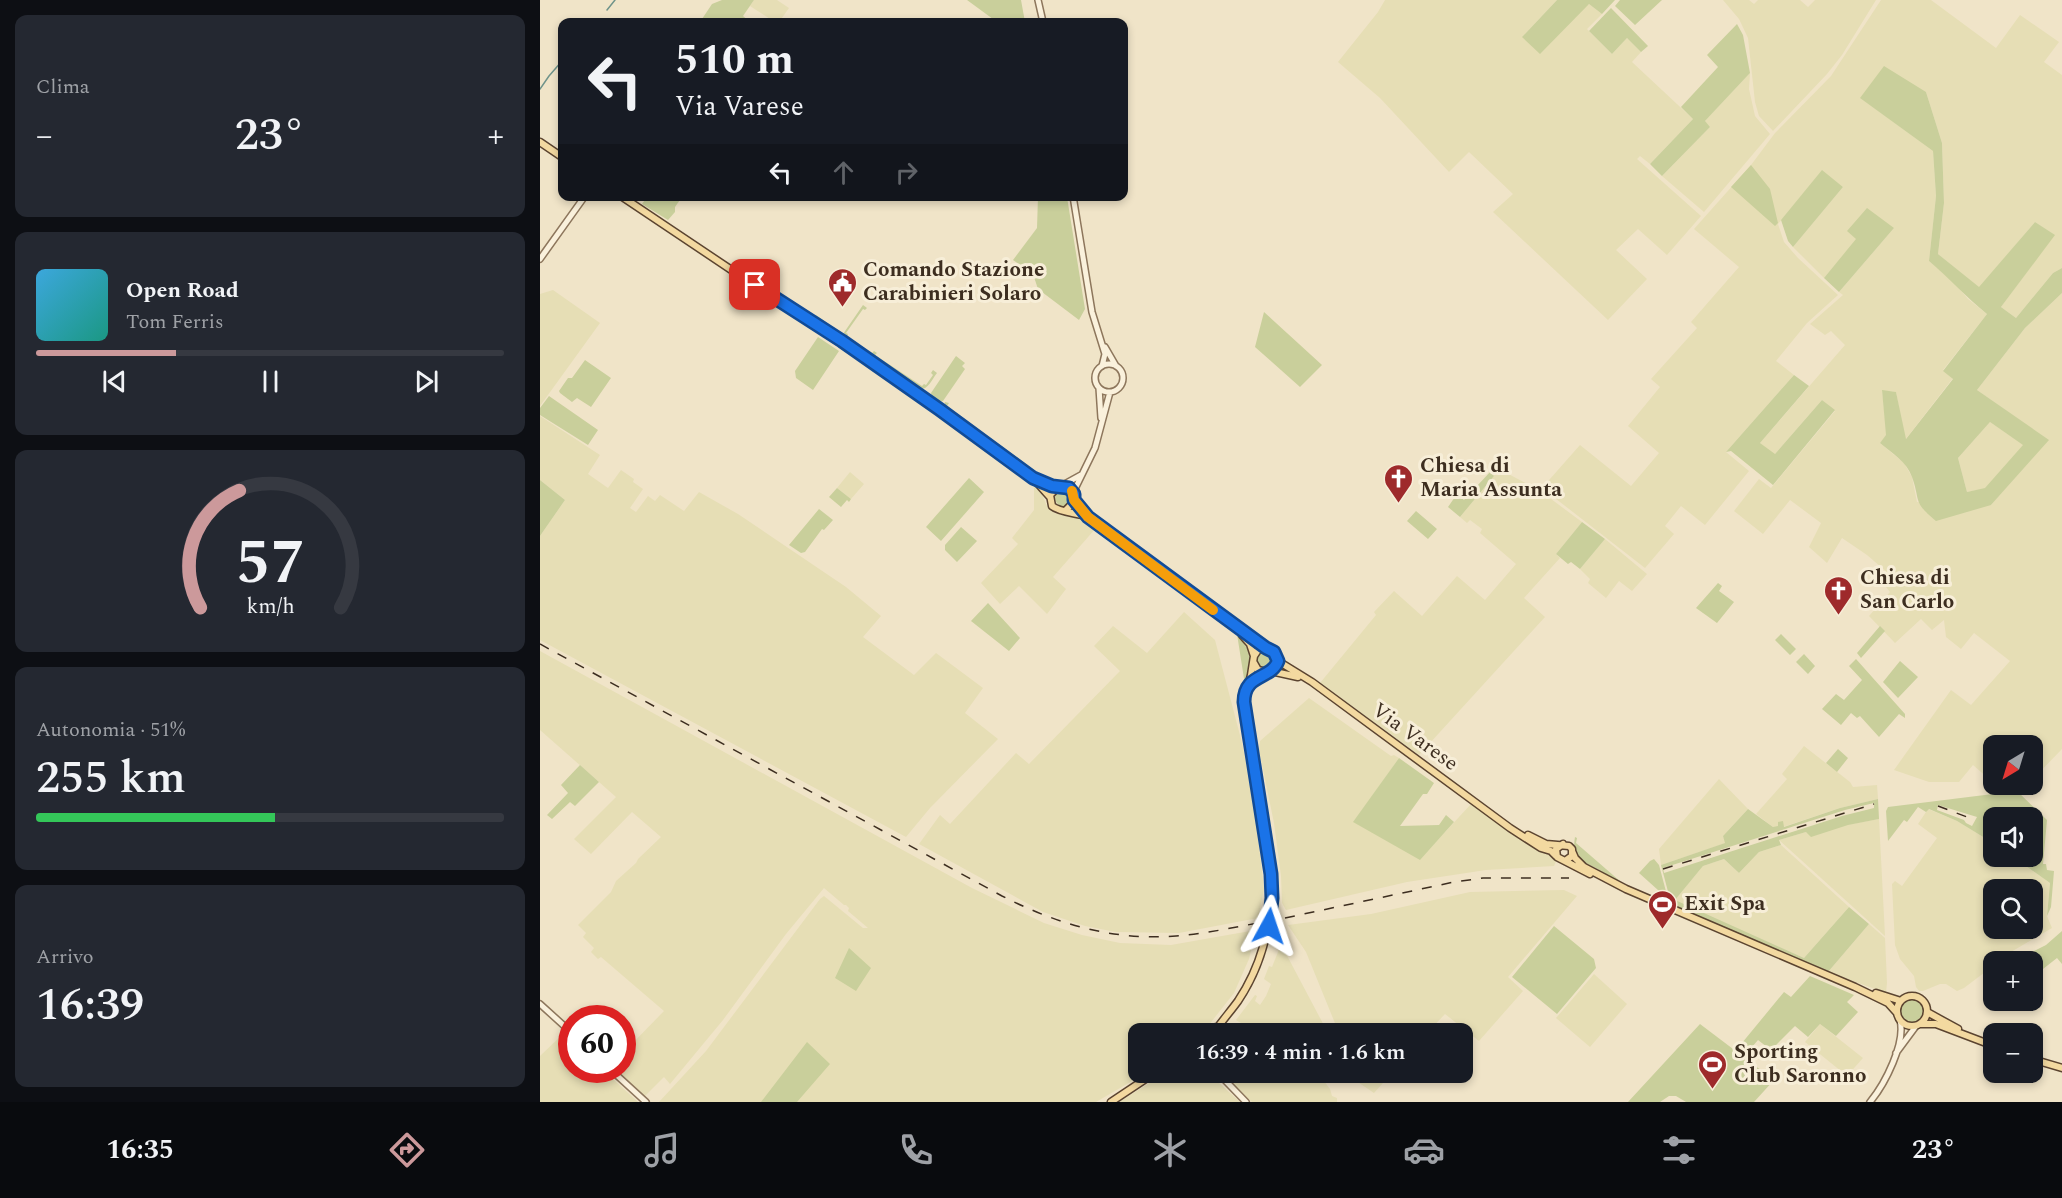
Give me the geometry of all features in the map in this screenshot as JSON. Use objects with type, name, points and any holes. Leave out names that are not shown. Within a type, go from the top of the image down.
[{"type":"main road","points":[[540,142],[558,154]]},
{"type":"main road","points":[[628,201],[939,409],[1033,478],[1050,497],[1054,507],[1088,517]]},
{"type":"main road","points":[[1033,478],[1069,488],[1088,517],[1274,652],[1278,661],[1274,668],[1248,685]]},
{"type":"main road","points":[[1050,497],[1052,491],[1059,487]]},
{"type":"main road","points":[[1066,510],[1072,506],[1074,497]]},
{"type":"main road","points":[[1232,623],[1250,644],[1258,670],[1268,672]]},
{"type":"main road","points":[[1221,1023],[1237,1003],[1257,968],[1271,912],[1272,887],[1266,837],[1244,702],[1254,659],[1258,650],[1266,648]]},
{"type":"main road","name":"Via Varese","points":[[1278,661],[1311,682],[1499,819],[1556,856]]},
{"type":"main road","name":"Via Varese","points":[[1268,672],[1290,674],[1311,682]]},
{"type":"main road","name":"Via Varese","points":[[1499,819],[1540,842],[1552,845],[1563,844]]},
{"type":"main road","points":[[1622,886],[1580,864],[1569,846],[1563,844],[1556,849],[1556,856],[1583,871],[1888,1003],[1907,1026],[1936,1024],[1983,1042]]},
{"type":"main road","points":[[1565,861],[1570,858],[1572,851]]},
{"type":"main road","points":[[1855,987],[1901,1001],[1910,996],[1919,998],[1926,1004],[1927,1012],[1926,1018],[1918,1025]]},
{"type":"main road","points":[[1898,1017],[1901,1001]]},
{"type":"main road","points":[[1927,1012],[1974,1038]]},
{"type":"main road","points":[[2043,1062],[2062,1068]]},
{"type":"main road","points":[[1111,1102],[1140,1083]]},
{"type":"street","points":[[1038,0],[1042,18]]},
{"type":"street","points":[[540,259],[581,201]]},
{"type":"street","points":[[1074,201],[1094,319],[1105,354],[1102,366],[1095,374],[1099,388],[1101,425]]},
{"type":"street","points":[[1094,319],[1121,372],[1122,383],[1116,390],[1110,392],[1099,388]]},
{"type":"street","points":[[1102,366],[1110,364],[1116,366]]},
{"type":"street","points":[[1074,497],[1095,448],[1110,392]]},
{"type":"street","points":[[1059,487],[1082,474]]},
{"type":"street","points":[[540,1004],[558,1020]]},
{"type":"street","points":[[1870,1102],[1882,1086],[1895,1055],[1902,1033],[1898,1017]]},
{"type":"street","points":[[1895,1055],[1918,1025]]},
{"type":"street","points":[[625,1083],[646,1102]]},
{"type":"street","points":[[1228,1083],[1246,1102]]},
{"type":"shaded area","points":[[754,0],[777,0],[789,8],[782,18],[769,18],[750,6]]},
{"type":"shaded area","points":[[1385,0],[1557,0],[1522,37],[1589,4],[1602,14],[1587,29],[1612,54],[1627,38],[1641,52],[1632,62],[1693,119],[1650,164],[1640,156],[1637,159],[1701,216],[1667,255],[1638,229],[1616,250],[1647,279],[1608,320],[1493,212],[1513,194],[1469,152],[1449,172],[1380,98],[1338,62]]},
{"type":"shaded area","points":[[1723,0],[1749,0],[1754,4],[1758,0],[1800,0],[1808,7],[1815,0],[1876,0],[1842,55],[1773,131],[1759,116],[1755,102],[1748,38],[1739,19]]},
{"type":"shaded area","points":[[1881,0],[1931,0],[1996,48],[2020,15],[2059,42],[2044,62],[2062,75],[2062,268],[2053,273],[2016,318],[2001,307],[2054,235],[2035,222],[1979,288],[1938,254],[1944,203],[1942,143],[1926,92],[1861,98],[1933,151],[1936,196],[1929,261],[1987,314],[1943,370],[1953,378],[1905,440],[1896,392],[1882,391],[1887,435],[1880,443],[1904,463],[1912,477],[1917,502],[1991,505],[2048,440],[1977,390],[2025,328],[2062,293],[2062,749],[2043,769],[2043,735],[1983,735],[1983,774],[1973,765],[1959,782],[1929,782],[1894,770],[1951,690],[1971,705],[2010,661],[1974,633],[1961,649],[1946,637],[1944,620],[1932,630],[1921,619],[1895,643],[1869,616],[1890,592],[1886,587],[1888,573],[1867,555],[1842,538],[1827,563],[1809,547],[1821,523],[1790,500],[1763,534],[1734,511],[1759,479],[1771,488],[1835,411],[1822,400],[1774,455],[1760,443],[1845,345],[1831,331],[1825,335],[1810,324],[1843,295],[1839,292],[1894,228],[1857,239],[1824,278],[1793,247],[1843,187],[1822,171],[1778,224],[1784,242],[1838,295],[1807,323],[1776,361],[1794,375],[1726,452],[1749,471],[1705,525],[1681,506],[1665,526],[1674,534],[1645,568],[1542,488],[1580,445],[1631,486],[1659,453],[1628,426],[1660,387],[1651,379],[1697,328],[1691,322],[1739,267],[1694,229],[1751,165],[1775,133],[1831,76]]},
{"type":"shaded area","points":[[1750,73],[1749,89],[1755,116],[1770,134],[1704,212],[1662,176],[1710,127],[1704,122]]},
{"type":"shaded area","points":[[553,290],[600,323],[540,406],[540,294]]},
{"type":"shaded area","points":[[540,416],[600,455],[588,474],[608,488],[621,470],[634,479],[633,482],[643,489],[630,508],[636,512],[648,496],[655,501],[660,495],[684,511],[699,492],[738,514],[846,587],[881,616],[863,637],[914,675],[936,653],[983,688],[965,713],[998,739],[930,808],[906,837],[540,640],[540,536],[565,500],[540,480]]},
{"type":"shaded area","points":[[1990,422],[2024,445],[1985,489],[1967,492],[1958,458]]},
{"type":"shaded area","points":[[1495,467],[1539,490],[1582,522],[1556,554],[1560,558],[1524,598],[1545,617],[1419,755],[1320,683],[1376,615],[1374,612],[1394,591],[1422,616],[1457,576],[1485,600],[1516,564],[1480,533],[1482,529],[1470,520],[1467,523],[1460,517],[1494,476],[1490,472]]},
{"type":"shaded area","points":[[850,472],[864,484],[851,499],[837,488]]},
{"type":"shaded area","points":[[1034,486],[1041,492],[1047,506],[1054,513],[1077,516],[1096,528],[1053,577],[1066,589],[1047,614],[1019,586],[1000,604],[981,583],[1018,544],[1012,538],[1034,510]]},
{"type":"shaded area","points":[[1605,539],[1647,574],[1632,591],[1619,581],[1606,598],[1588,583],[1590,579],[1580,569]]},
{"type":"shaded area","points":[[1184,612],[1215,640],[1241,739],[1253,795],[1264,889],[1258,918],[1179,933],[1116,932],[1085,926],[1043,912],[919,844],[940,815],[950,824],[1016,753],[1029,764],[1120,671],[1094,646],[1113,626],[1147,653]]},
{"type":"shaded area","points":[[540,651],[972,888],[1044,923],[1082,935],[1120,943],[1171,945],[1256,930],[1249,959],[1234,993],[1210,1023],[1128,1023],[1129,1083],[1096,1102],[659,1102],[706,1051],[820,899],[824,896],[863,928],[868,928],[848,911],[849,908],[846,905],[824,888],[786,934],[723,1020],[670,1084],[664,1077],[645,1096],[630,1083],[636,1083],[636,1040],[664,1011],[601,957],[598,959],[591,952],[594,948],[583,937],[586,933],[578,925],[611,892],[616,881],[661,837],[632,812],[591,854],[574,839],[616,797],[540,730]]},
{"type":"shaded area","points":[[1309,698],[1391,756],[1399,758],[1354,822],[1420,859],[1472,803],[1526,842],[1557,859],[1554,866],[1486,870],[1407,882],[1286,910],[1282,903],[1274,823],[1259,750],[1260,741]]},
{"type":"shaded area","points":[[1804,746],[1850,782],[1853,787],[1877,785],[1878,799],[1840,808],[1783,827],[1773,827],[1756,814],[1787,779],[1782,774]]},
{"type":"shaded area","points":[[1719,779],[1748,809],[1723,836],[1726,843],[1661,865],[1659,849]]},
{"type":"shaded area","points":[[1928,809],[1957,821],[1983,837],[1983,867],[2027,867],[2050,883],[2047,916],[2052,928],[2043,933],[2043,879],[1983,879],[1983,939],[2033,939],[2013,951],[1983,951],[1983,974],[1957,991],[1946,984],[1940,984],[1919,991],[1914,976],[1900,959],[1895,945],[1892,884],[1895,881],[1902,886],[1937,838],[1918,824]]},
{"type":"shaded area","points":[[1879,819],[1885,936],[1779,840],[1806,832]]},
{"type":"shaded area","points":[[1781,845],[1849,907],[1804,958],[1674,901],[1703,866],[1724,859],[1739,873],[1759,852]]},
{"type":"shaded area","points":[[1564,890],[1577,896],[1508,977],[1523,991],[1479,1041],[1473,1036],[1473,1023],[1456,1023],[1445,1014],[1436,1023],[1335,1023],[1306,952],[1288,925],[1371,914],[1470,892]]},
{"type":"shaded area","points":[[1869,924],[1885,938],[1886,993],[1828,972]]},
{"type":"shaded area","points":[[1280,947],[1283,948],[1323,1023],[1241,1023],[1236,1020],[1255,995],[1257,996],[1255,1001],[1260,1005],[1271,984],[1264,979],[1269,966],[1272,967]]},
{"type":"shaded area","points":[[1594,974],[1627,1004],[1590,1047],[1556,1018]]},
{"type":"shaded area","points":[[1820,1024],[1863,1058],[1847,1076],[1805,1042]]},
{"type":"shaded area","points":[[558,1039],[558,1083],[617,1083],[638,1102],[540,1102],[540,1056]]},
{"type":"shaded area","points":[[1149,1083],[1219,1083],[1240,1102],[1119,1102]]},
{"type":"shaded area","points":[[1232,1083],[1326,1083],[1332,1096],[1337,1098],[1337,1102],[1252,1102]]},
{"type":"shaded area","points":[[1359,1083],[1383,1083],[1374,1093]]},
{"type":"green space","points":[[722,0],[754,0],[743,16],[745,18],[703,18],[712,4]]},
{"type":"green space","points":[[967,0],[1021,0],[1024,18],[992,18]]},
{"type":"green space","points":[[1557,0],[1615,0],[1602,14],[1589,4],[1540,54],[1522,37]]},
{"type":"green space","points":[[1620,0],[1662,0],[1635,25],[1615,6]]},
{"type":"green space","points":[[1611,8],[1648,46],[1641,52],[1627,38],[1612,54],[1589,31]]},
{"type":"green space","points":[[1737,24],[1743,35],[1750,73],[1705,121],[1710,127],[1662,176],[1650,164],[1693,119],[1681,107],[1718,67],[1707,55]]},
{"type":"green space","points":[[1884,66],[1926,92],[1942,143],[1944,203],[1938,254],[1979,287],[2035,222],[2055,235],[2001,307],[2016,318],[2053,273],[2062,268],[2062,293],[2025,328],[1977,390],[2049,440],[1991,505],[1936,521],[1920,505],[1907,467],[1880,443],[1886,435],[1882,390],[1896,392],[1906,439],[1953,379],[1943,371],[1987,314],[1929,261],[1936,196],[1933,151],[1860,98]],"holes":[[[1990,422],[2023,445],[1985,488],[1967,492],[1958,458]]]},
{"type":"green space","points":[[1751,165],[1770,189],[1778,223],[1775,226],[1731,187]]},
{"type":"green space","points":[[1822,170],[1843,187],[1793,247],[1788,241],[1781,220]]},
{"type":"green space","points":[[644,201],[679,201],[675,212],[668,220],[642,204]]},
{"type":"green space","points":[[1038,201],[1068,201],[1085,309],[1079,320],[1038,289],[1033,274],[1013,260],[1037,228]]},
{"type":"green space","points":[[1867,208],[1894,228],[1839,292],[1824,278],[1856,239],[1847,231]]},
{"type":"green space","points":[[863,305],[867,308],[863,309],[846,333],[847,337],[872,353],[874,351],[877,353],[875,355],[922,386],[926,385],[933,375],[931,373],[933,370],[937,373],[925,388],[915,388],[813,320],[816,315],[843,334]]},
{"type":"green space","points":[[1264,312],[1322,365],[1300,387],[1255,347]]},
{"type":"green space","points":[[818,337],[839,351],[813,390],[796,378],[795,371]]},
{"type":"green space","points":[[956,356],[965,363],[962,366],[965,369],[943,401],[939,402],[932,398],[931,393]]},
{"type":"green space","points":[[585,360],[611,378],[591,407],[577,398],[572,402],[559,391]]},
{"type":"green space","points":[[1794,375],[1809,386],[1760,443],[1775,454],[1822,400],[1835,410],[1773,485],[1731,451],[1726,452]]},
{"type":"green space","points":[[549,396],[598,430],[588,445],[540,415],[540,408]]},
{"type":"green space","points":[[945,402],[949,403],[947,406],[1052,483],[1043,482],[943,409]]},
{"type":"green space","points":[[1490,472],[1494,476],[1460,517],[1448,507],[1457,494],[1464,500]]},
{"type":"green space","points":[[969,478],[984,492],[941,541],[926,527]]},
{"type":"green space","points":[[540,480],[565,500],[540,536]]},
{"type":"green space","points":[[837,488],[851,499],[841,507],[829,497]]},
{"type":"green space","points":[[1060,490],[1066,490],[1071,498],[1069,504],[1060,506],[1055,501],[1055,495]]},
{"type":"green space","points":[[819,509],[833,520],[824,530],[822,529],[805,552],[801,553],[789,545]]},
{"type":"green space","points":[[1416,511],[1437,529],[1428,539],[1407,521]]},
{"type":"green space","points":[[1582,522],[1605,539],[1580,569],[1571,562],[1568,564],[1556,554]]},
{"type":"green space","points":[[961,527],[977,541],[957,562],[945,550],[945,545]]},
{"type":"green space","points":[[1718,583],[1722,586],[1719,591],[1734,602],[1717,623],[1696,608]]},
{"type":"green space","points":[[988,603],[1020,638],[1009,651],[971,621]]},
{"type":"green space","points":[[1880,626],[1885,631],[1861,658],[1857,653]]},
{"type":"green space","points":[[1237,634],[1248,652],[1251,664],[1249,678],[1245,685]]},
{"type":"green space","points":[[1781,634],[1796,649],[1790,655],[1775,640]]},
{"type":"green space","points":[[1262,652],[1268,652],[1273,660],[1271,666],[1262,668],[1257,663],[1257,657]]},
{"type":"green space","points":[[1804,654],[1815,666],[1808,674],[1796,662]]},
{"type":"green space","points":[[1856,659],[1905,714],[1905,718],[1899,714],[1879,737],[1860,716],[1857,718],[1851,713],[1841,725],[1822,709],[1836,694],[1844,700],[1862,680],[1849,666]]},
{"type":"green space","points":[[1900,661],[1918,677],[1898,698],[1883,682]]},
{"type":"green space","points":[[1838,749],[1848,758],[1837,772],[1826,763]]},
{"type":"green space","points":[[1399,758],[1434,783],[1427,794],[1423,794],[1400,826],[1439,825],[1446,815],[1454,822],[1420,860],[1353,822]]},
{"type":"green space","points":[[580,765],[599,782],[575,806],[570,802],[552,819],[547,815],[568,793],[561,785]]},
{"type":"green space","points":[[1985,795],[2021,795],[2034,807],[1983,807],[1983,837],[1957,821],[1929,809],[1926,812],[1918,807],[1907,822],[1904,820],[1888,841],[1886,811],[1888,807]],"holes":[[[1938,805],[1977,817],[1972,826],[1964,820],[1937,810]]]},
{"type":"green space","points":[[1878,799],[1879,819],[1848,825],[1811,837],[1806,832],[1779,840],[1781,845],[1759,852],[1739,873],[1724,859],[1703,866],[1675,900],[1804,958],[1849,907],[1869,924],[1828,972],[1671,903],[1661,865],[1725,843],[1723,836],[1748,809],[1773,827],[1783,821],[1784,827],[1840,808]],"holes":[[[1874,803],[1874,808],[1842,816],[1664,873],[1663,868],[1845,810]]]},
{"type":"green space","points":[[2043,816],[2047,820],[2043,864]]},
{"type":"green space","points":[[1575,837],[1577,838],[1576,843],[1621,882],[1582,861],[1575,852]]},
{"type":"green space","points":[[1654,859],[1659,865],[1668,899],[1639,873]]},
{"type":"green space","points":[[2043,864],[2046,864],[2047,870],[2054,871],[2051,907],[2047,916],[2050,883],[2027,867],[2043,867]]},
{"type":"green space","points":[[1554,926],[1594,959],[1596,968],[1557,1014],[1512,977]]},
{"type":"green space","points":[[2062,931],[2062,964],[2057,958],[2043,969],[2043,951],[2034,951],[2046,945]]},
{"type":"green space","points":[[849,948],[871,968],[856,991],[835,978]]},
{"type":"green space","points":[[1810,976],[1854,995],[1847,1002],[1858,1012],[1836,1036],[1820,1024],[1808,1037],[1795,1026],[1771,1050],[1758,1040],[1745,1055],[1737,1049],[1784,992],[1791,997]]},
{"type":"green space","points":[[1912,1000],[1920,1003],[1923,1011],[1920,1019],[1912,1022],[1904,1019],[1901,1011],[1904,1003]]},
{"type":"green space","points":[[1700,1024],[1774,1080],[1754,1102],[1686,1102],[1676,1096],[1669,1096],[1660,1102],[1628,1102]]},
{"type":"green space","points":[[807,1042],[830,1064],[797,1102],[761,1102]]},
{"type":"waterway","points":[[607,10],[615,0]]},
{"type":"waterway","points":[[540,89],[558,66]]},
{"type":"railway","points":[[540,644],[1002,896],[1044,915],[1108,933],[1153,937],[1196,934],[1258,923]]},
{"type":"railway","points":[[1663,869],[1874,804]]},
{"type":"railway","points":[[1938,806],[1975,820]]},
{"type":"railway","points":[[1285,918],[1454,882],[1483,878],[1569,878]]},
{"type":"slow traffic","points":[[1072,491],[1074,500],[1088,517],[1213,610]]},
{"type":"place","name":"Comando Stazione Carabinieri Solaro","points":[[842,308]]},
{"type":"place","name":"Chiesa di Maria Assunta","points":[[1399,504]]},
{"type":"place","name":"Chiesa di San Carlo","points":[[1839,616]]},
{"type":"place","name":"Exit Spa","points":[[1663,930]]},
{"type":"place","name":"Sporting Club Saronno","points":[[1713,1090]]},
{"type":"route","points":[[755,285],[842,341],[1033,478],[1052,486],[1069,488],[1074,494],[1074,500],[1088,517],[1274,652],[1277,664],[1272,670],[1248,685],[1244,696],[1271,874],[1272,898],[1269,926]]}]
